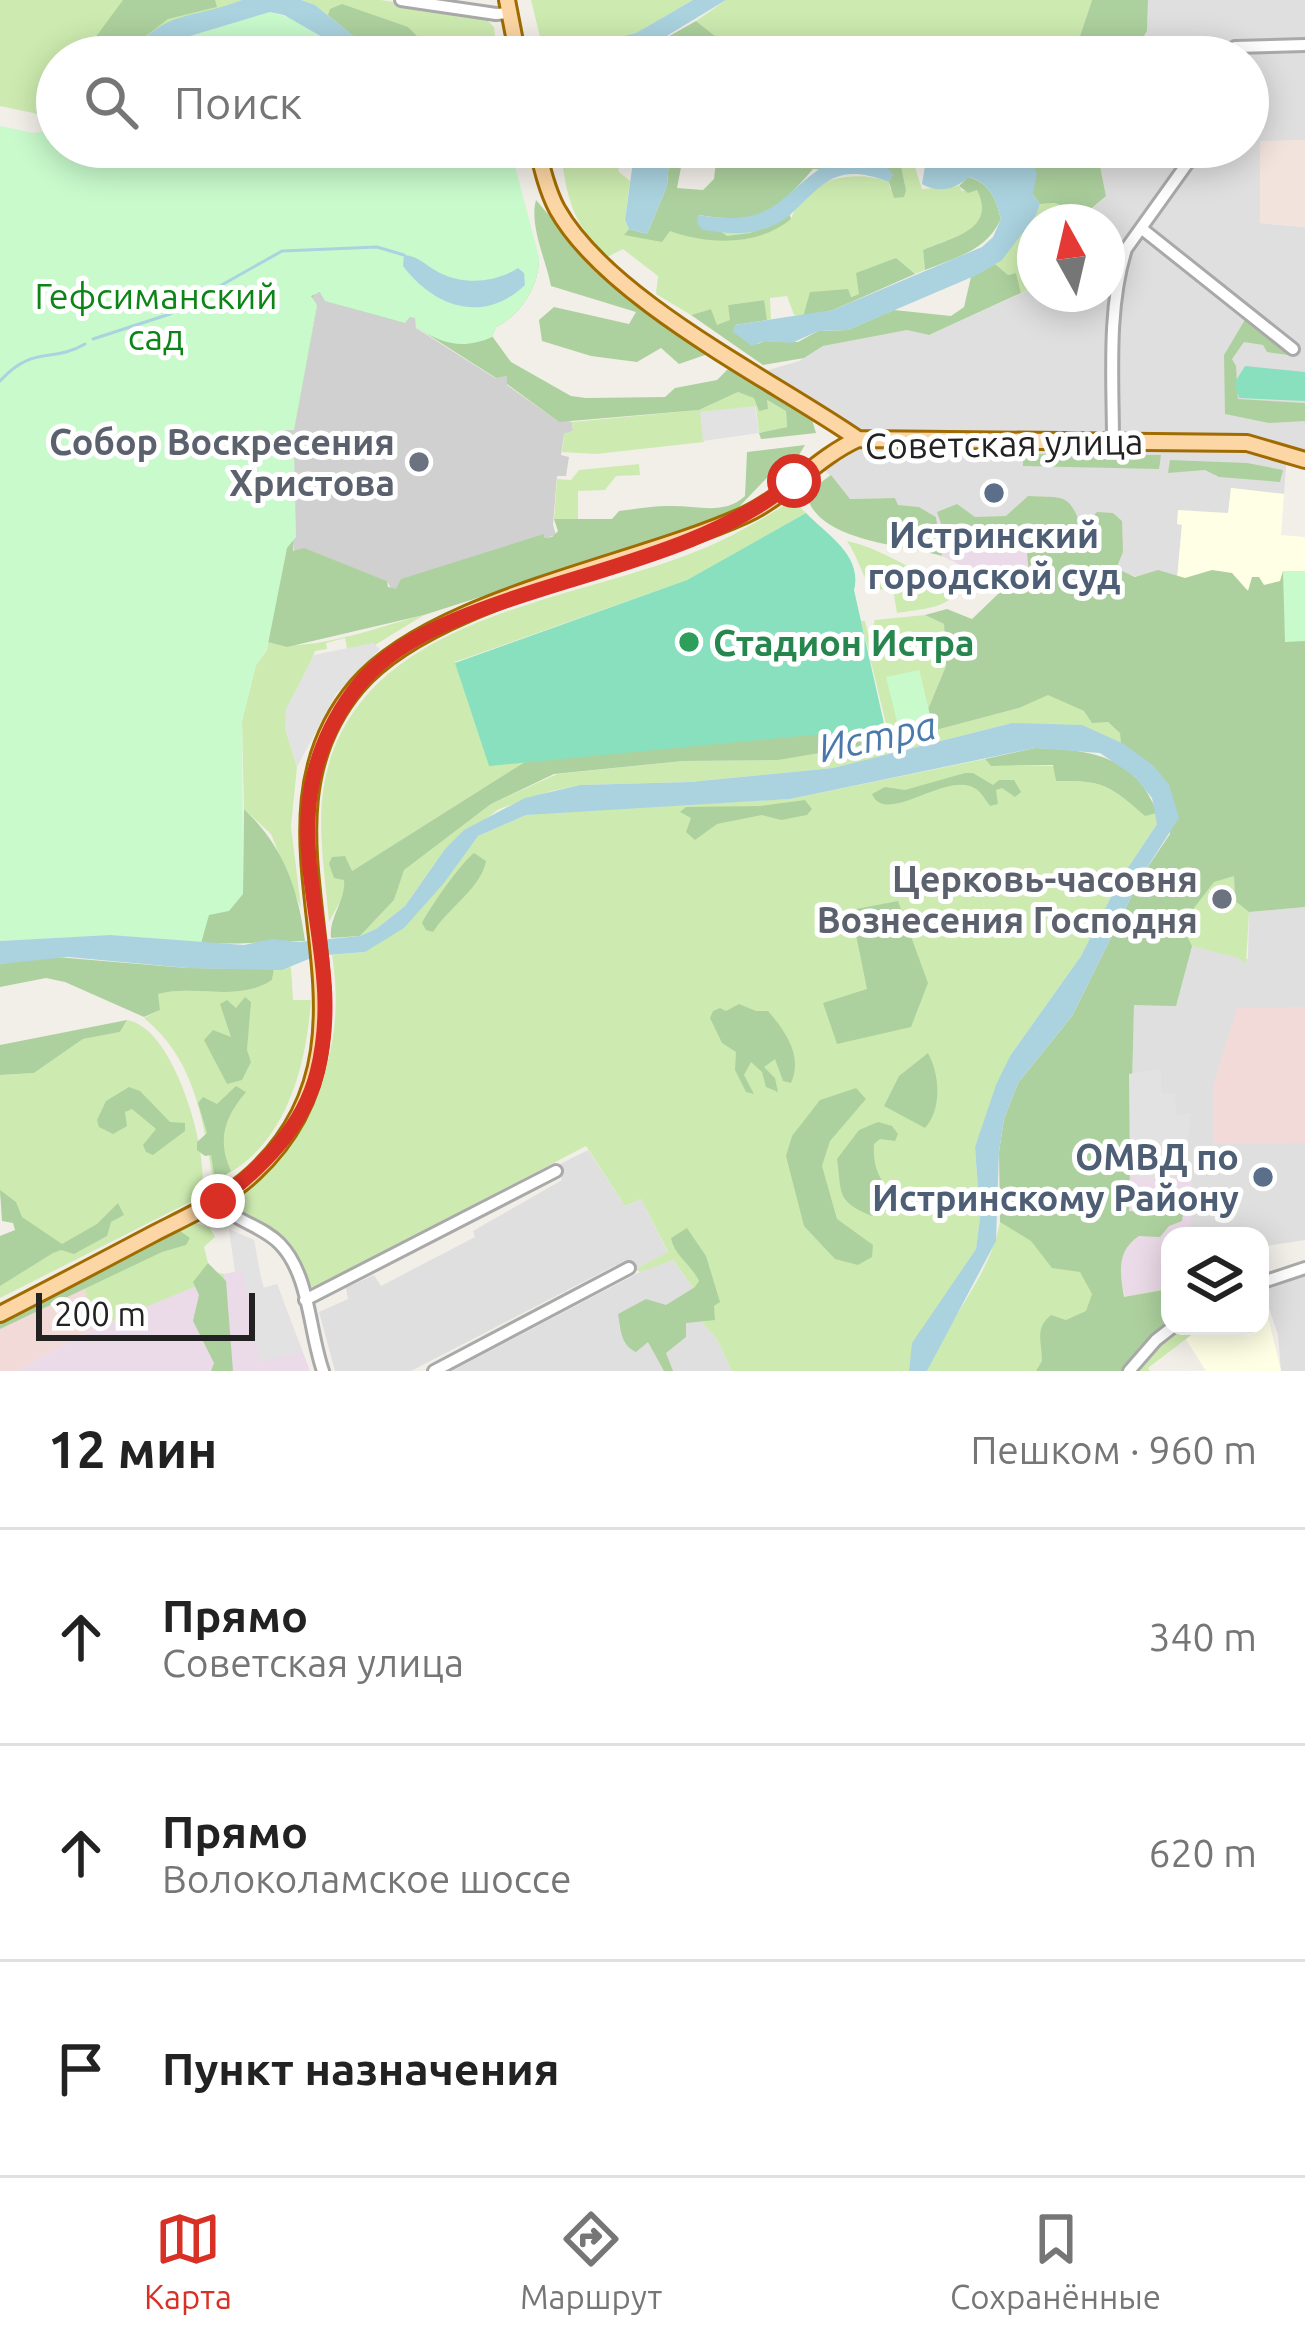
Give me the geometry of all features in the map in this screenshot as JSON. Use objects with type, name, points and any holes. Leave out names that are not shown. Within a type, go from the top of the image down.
[{"type":"main road","points":[[509,6],[514,36]]},
{"type":"main road","points":[[544,168],[556,206],[598,262],[736,363],[858,439]]},
{"type":"main road","name":"Советская улица","points":[[0,1314],[218,1201],[251,1176],[293,1127],[317,1075],[323,993],[307,807],[316,762],[332,724],[356,687],[385,659],[453,620],[692,539],[752,512],[837,448],[858,439],[1247,443],[1305,460]]},
{"type":"street","points":[[401,0],[496,14],[509,6]]},
{"type":"street","points":[[1269,46],[1305,45]]},
{"type":"street","points":[[1113,442],[1119,279],[1126,249],[1183,168]]},
{"type":"street","points":[[1142,228],[1293,349]]},
{"type":"street","points":[[304,1300],[556,1171]]},
{"type":"street","points":[[218,1201],[226,1211],[277,1240],[298,1275],[323,1371]]},
{"type":"street","points":[[434,1371],[628,1268]]},
{"type":"street","points":[[1269,1280],[1305,1268]]},
{"type":"street","points":[[1129,1371],[1162,1335]]},
{"type":"shaded area","points":[[1148,0],[1305,0],[1305,140],[1269,142],[1269,36],[1144,36]]},
{"type":"shaded area","points":[[1305,140],[1305,227],[1260,223],[1260,168],[1269,168],[1269,141]]},
{"type":"shaded area","points":[[1100,168],[1261,168],[1260,223],[1305,227],[1305,460],[1287,453],[1284,494],[1231,488],[1229,513],[1182,524],[1176,590],[966,519],[936,517],[919,507],[898,506],[895,498],[850,499],[818,462],[856,440],[755,374],[799,361],[823,346],[907,329],[929,335],[1017,295],[1017,312],[1125,312],[1125,204],[1097,204],[1106,196]]},
{"type":"shaded area","points":[[314,292],[320,292],[325,301],[404,322],[415,318],[416,328],[495,378],[507,376],[507,385],[559,422],[572,422],[573,431],[564,434],[561,455],[569,457],[566,476],[557,476],[556,535],[402,579],[397,589],[304,549],[294,552],[282,446],[284,429],[294,430],[317,306],[311,301]]},
{"type":"shaded area","points":[[755,406],[759,433],[703,441],[700,412]]},
{"type":"shaded area","points":[[1231,488],[1284,494],[1281,535],[1305,537],[1305,571],[1284,571],[1284,589],[1176,590],[1182,525],[1177,524],[1178,510],[1228,513]]},
{"type":"shaded area","points":[[936,517],[966,519],[1049,564],[1023,580],[996,582],[942,556]]},
{"type":"shaded area","points":[[373,643],[380,649],[336,694],[297,767],[285,728],[286,709],[314,655]]},
{"type":"shaded area","points":[[1305,907],[1305,1240],[1269,1246],[1269,1227],[1191,1227],[1191,1178],[1130,1177],[1134,1004],[1192,946],[1248,959],[1249,912]]},
{"type":"shaded area","points":[[1305,1007],[1305,1143],[1213,1144],[1213,1086],[1237,1008]]},
{"type":"shaded area","points":[[1161,1069],[1161,1093],[1175,1093],[1176,1115],[1191,1113],[1184,1177],[1130,1177],[1129,1074]]},
{"type":"shaded area","points":[[588,1150],[625,1206],[641,1199],[668,1253],[636,1269],[632,1262],[619,1269],[616,1265],[411,1371],[335,1371],[319,1312],[348,1299],[346,1288],[374,1275],[381,1286],[475,1237],[473,1231],[562,1180],[556,1166]]},
{"type":"shaded area","points":[[1130,1177],[1192,1177],[1191,1227],[1161,1227],[1161,1292],[1125,1298],[1119,1269]]},
{"type":"shaded area","points":[[229,1229],[254,1240],[263,1288],[277,1284],[302,1352],[260,1362],[243,1271],[235,1272]]},
{"type":"shaded area","points":[[672,1259],[714,1316],[704,1323],[732,1371],[452,1371],[640,1272]]},
{"type":"shaded area","points":[[258,1267],[264,1288],[277,1284],[310,1371],[17,1371],[95,1328],[224,1274]]},
{"type":"shaded area","points":[[1305,1268],[1305,1371],[1281,1371],[1278,1335],[1269,1308],[1273,1280]]},
{"type":"shaded area","points":[[84,1285],[95,1328],[17,1371],[0,1371],[0,1328]]},
{"type":"shaded area","points":[[1269,1321],[1281,1371],[1206,1371],[1185,1338],[1269,1335]]},
{"type":"green space","points":[[0,0],[242,0],[150,36],[36,36],[36,114],[0,106]]},
{"type":"green space","points":[[123,0],[215,0],[217,7],[168,19],[146,36],[96,36]]},
{"type":"green space","points":[[301,0],[381,0],[485,18],[495,36],[354,36],[315,5]]},
{"type":"green space","points":[[531,0],[693,0],[625,36],[540,36]]},
{"type":"green space","points":[[726,0],[1092,0],[1080,36],[715,36],[696,21]]},
{"type":"green space","points":[[1092,0],[1148,0],[1144,36],[1080,36]]},
{"type":"green space","points":[[342,4],[408,27],[417,36],[353,36],[328,15]]},
{"type":"green space","points":[[270,12],[319,36],[190,36]]},
{"type":"green space","points":[[696,21],[715,36],[669,36]]},
{"type":"green space","name":"Гефсиманский сад","points":[[0,126],[36,133],[36,168],[516,168],[539,257],[536,278],[521,307],[496,327],[492,337],[453,343],[416,327],[415,318],[405,323],[325,301],[320,292],[311,296],[317,305],[294,430],[284,430],[282,445],[294,447],[296,537],[287,548],[267,649],[256,665],[242,721],[243,894],[229,911],[209,915],[201,943],[110,935],[0,941]]},
{"type":"green space","points":[[563,168],[619,168],[630,181],[625,235],[791,219],[807,194],[831,180],[875,178],[889,182],[890,189],[906,190],[901,168],[915,168],[922,189],[959,186],[962,191],[977,190],[982,214],[969,230],[923,250],[925,270],[915,274],[895,258],[858,280],[860,294],[807,308],[803,317],[794,315],[787,296],[770,298],[771,319],[767,320],[763,300],[728,305],[731,321],[716,326],[711,309],[691,315],[656,294],[658,276],[623,249],[607,257],[585,232]]},
{"type":"green space","points":[[668,168],[681,168],[677,188],[703,190],[714,179],[715,168],[901,168],[906,190],[904,197],[894,198],[889,182],[893,174],[813,169],[764,212],[736,218],[699,215],[727,236],[750,233],[790,215],[791,219],[764,234],[717,240],[670,231],[662,242],[624,235],[629,229],[647,234],[667,186]]},
{"type":"green space","points":[[1032,168],[1100,168],[1106,196],[1097,204],[1040,204],[1033,195]]},
{"type":"green space","points":[[169,175],[539,257],[527,298],[492,336],[511,362],[571,396],[586,398],[665,397],[675,388],[717,380],[730,367],[803,411],[816,433],[761,439],[759,433],[787,427],[786,411],[767,400],[768,409],[759,411],[754,398],[738,392],[699,410],[559,422],[507,384],[507,376],[496,378],[416,327],[415,318],[405,323],[325,301],[315,292],[311,301],[317,305],[294,430]]},
{"type":"green space","points":[[968,177],[991,193],[1001,219],[979,246],[925,270],[923,250],[968,230],[981,214],[977,190],[968,193],[959,186]]},
{"type":"green space","points":[[536,200],[593,267],[705,348],[705,355],[679,364],[661,348],[637,362],[591,356],[542,341],[539,320],[554,307],[629,324],[636,312],[551,286],[536,231]]},
{"type":"green space","points":[[1017,238],[1017,277],[995,264]]},
{"type":"green space","points":[[896,258],[915,274],[833,310],[803,317],[810,292],[848,289],[851,297],[859,294],[856,273]]},
{"type":"green space","points":[[995,264],[1008,275],[1016,273],[1017,295],[929,335],[907,330],[823,346],[804,358],[763,365],[691,315],[711,309],[717,325],[730,320],[728,305],[764,300],[767,320],[735,325],[758,344],[798,342],[818,331],[848,330],[894,310],[951,316],[964,307],[971,277]]},
{"type":"green space","points":[[1246,318],[1291,352],[1267,352],[1263,345],[1244,342],[1232,359],[1238,399],[1305,403],[1305,421],[1269,423],[1225,414],[1224,355]]},
{"type":"green space","points":[[1245,366],[1305,372],[1305,401],[1239,398],[1235,382]]},
{"type":"green space","points":[[738,392],[786,411],[787,427],[759,433],[756,407],[701,412],[704,442],[596,454],[562,452],[564,434],[573,431],[572,422],[699,410]]},
{"type":"green space","points":[[268,445],[294,447],[293,551],[304,548],[387,581],[388,587],[396,589],[401,579],[544,534],[544,538],[552,537],[558,531],[554,519],[612,519],[619,511],[657,506],[728,506],[745,496],[747,452],[805,445],[797,458],[781,463],[738,508],[693,529],[424,615],[287,647],[268,642]]},
{"type":"green space","points":[[1023,454],[1161,455],[1159,469],[1023,466]]},
{"type":"green space","points":[[1170,460],[1247,463],[1283,470],[1280,482],[1219,477],[1205,470],[1168,473]]},
{"type":"green space","points":[[639,464],[640,475],[616,476],[605,490],[578,491],[578,520],[554,519],[557,479],[571,480],[579,470]]},
{"type":"green space","points":[[831,475],[850,499],[895,498],[898,505],[919,507],[936,517],[942,556],[862,538],[826,522],[806,493]]},
{"type":"green space","points":[[1028,496],[1064,499],[1082,528],[1097,512],[1113,513],[1122,521],[1120,570],[1135,577],[1158,570],[1185,578],[1212,570],[1232,573],[1248,591],[1252,577],[1259,577],[1264,585],[1280,581],[1283,571],[1305,571],[1305,907],[1249,912],[1235,901],[1234,876],[1214,882],[1181,925],[1192,946],[1176,1006],[1134,1005],[1129,1211],[1183,1213],[1182,1221],[1161,1227],[1160,1237],[1139,1236],[1123,1256],[1124,1297],[1161,1291],[1161,1331],[1124,1371],[1036,1371],[1042,1361],[1042,1325],[1051,1315],[1066,1320],[1086,1311],[1092,1294],[1080,1272],[1052,1268],[1031,1241],[1000,1222],[999,1152],[1004,1119],[1018,1083],[1072,1016],[1141,877],[1170,834],[1169,785],[1121,743],[1120,733],[1108,722],[1092,723],[1084,711],[1048,695],[1019,708],[902,739],[899,730],[931,722],[928,709],[946,666],[944,624],[925,615],[947,609],[972,619],[998,594],[996,582],[1023,580],[1029,573],[1027,553],[1013,546],[948,544],[937,512],[957,504],[975,517],[1006,516]]},
{"type":"green space","points":[[793,500],[806,513],[687,580],[455,662],[489,765],[528,760],[344,876],[345,893],[329,922],[321,825],[328,767],[351,716],[386,676],[431,645],[482,621],[697,551]]},
{"type":"green space","name":"Стадион Истра","points":[[806,513],[841,546],[853,566],[854,590],[885,728],[489,766],[455,663],[687,580]]},
{"type":"green space","points":[[847,541],[932,577],[961,584],[944,603],[897,613],[893,589],[872,590]]},
{"type":"green space","points":[[1283,571],[1305,571],[1305,641],[1285,642]]},
{"type":"green space","points":[[424,615],[375,645],[347,649],[345,638],[315,651],[285,728],[297,767],[291,826],[301,908],[271,834],[244,809],[242,721],[256,665],[268,642],[324,642]]},
{"type":"green space","points":[[925,615],[944,624],[946,666],[928,709],[919,670],[902,739],[1019,708],[1048,694],[1108,722],[1121,733],[1121,743],[1082,726],[1012,723],[833,768],[690,782],[580,785],[552,791],[499,809],[445,849],[405,906],[360,936],[394,900],[403,870],[491,804],[557,774],[683,761],[778,760],[887,728],[861,621],[869,637],[875,620]]},
{"type":"green space","points":[[919,670],[932,723],[899,730],[886,677]]},
{"type":"green space","points":[[887,727],[890,741],[778,760],[683,761],[554,774],[491,804],[404,870],[394,900],[360,936],[331,938],[344,888],[344,880],[334,878],[329,864],[332,857],[345,856],[352,871],[528,760]]},
{"type":"green space","points":[[1035,748],[1108,759],[1136,778],[1157,813],[1145,816],[1096,783],[1056,781],[1053,765],[991,766],[985,759]]},
{"type":"green space","points":[[985,759],[991,766],[1054,766],[1056,781],[1105,786],[1145,815],[1157,813],[1157,824],[1119,881],[1081,956],[1010,1056],[975,1147],[980,1217],[976,1249],[913,1343],[909,1371],[732,1371],[717,1339],[703,1323],[713,1315],[673,1260],[640,1272],[636,1269],[668,1252],[641,1199],[625,1206],[586,1146],[316,1287],[305,1286],[289,1250],[276,1236],[230,1214],[230,1203],[281,1151],[316,1094],[334,1028],[332,955],[365,952],[428,900],[478,836],[526,815],[552,811],[790,799]]},
{"type":"green space","points":[[965,773],[993,785],[1014,780],[1021,792],[1015,797],[1002,788],[996,790],[998,804],[990,806],[970,786],[943,788],[888,805],[872,794],[885,787],[905,790]]},
{"type":"green space","points":[[805,800],[812,809],[807,815],[781,820],[762,815],[717,824],[695,840],[686,832],[691,818],[680,812],[686,807]]},
{"type":"green space","points":[[244,809],[279,853],[298,903],[305,941],[201,943],[208,915],[243,894]]},
{"type":"green space","points":[[474,853],[486,861],[478,880],[433,932],[426,930],[422,923],[426,916]]},
{"type":"green space","points":[[1234,875],[1235,901],[1249,912],[1246,964],[1192,946],[1176,1006],[1134,1005],[1119,1269],[1124,1297],[1161,1290],[1161,1335],[1191,1335],[1150,1371],[927,1371],[987,1261],[1141,877]]},
{"type":"green space","points":[[898,901],[928,983],[911,1027],[837,1044],[823,1003],[867,989],[851,910]]},
{"type":"green space","points":[[44,956],[187,968],[274,969],[272,980],[259,987],[158,994],[160,1010],[144,1017],[46,978],[0,987],[0,964]]},
{"type":"green space","points":[[291,967],[293,1000],[311,1000],[297,1078],[261,1147],[218,1179],[212,1174],[193,1088],[174,1051],[144,1018],[160,1010],[157,994],[245,990],[272,980],[274,969]]},
{"type":"green space","points":[[245,997],[251,1002],[247,1050],[251,1062],[242,1080],[227,1084],[204,1040],[213,1030],[231,1037],[220,1004],[227,1000],[236,1008]]},
{"type":"green space","points":[[739,1004],[768,1011],[791,1045],[795,1063],[791,1083],[783,1081],[775,1059],[764,1067],[775,1078],[778,1092],[766,1087],[762,1072],[751,1062],[744,1075],[754,1094],[746,1092],[735,1070],[736,1052],[722,1043],[710,1018],[713,1011]]},
{"type":"green space","points":[[127,1020],[160,1044],[185,1093],[200,1148],[202,1192],[0,1298],[0,1285],[52,1246],[0,1197],[0,1075],[34,1073],[83,1039],[120,1032]]},
{"type":"green space","points":[[127,1020],[120,1032],[83,1039],[34,1073],[0,1075],[0,1045]]},
{"type":"green space","points":[[928,1053],[937,1092],[925,1128],[884,1106],[899,1076]]},
{"type":"green space","points":[[236,1086],[246,1092],[225,1130],[224,1149],[231,1171],[219,1179],[211,1155],[197,1150],[197,1142],[207,1133],[198,1103],[203,1097],[217,1104]]},
{"type":"green space","points":[[129,1087],[140,1091],[170,1122],[185,1123],[185,1131],[153,1155],[143,1145],[156,1129],[132,1109],[125,1112],[127,1126],[113,1134],[99,1127],[97,1120],[106,1101]]},
{"type":"green space","points":[[856,1088],[866,1099],[830,1141],[822,1166],[837,1219],[873,1245],[872,1257],[858,1265],[835,1259],[804,1226],[786,1156],[792,1136],[820,1100]]},
{"type":"green space","points":[[878,1122],[892,1126],[898,1134],[895,1141],[880,1139],[874,1144],[874,1154],[880,1178],[901,1205],[872,1216],[846,1201],[837,1159],[859,1130]]},
{"type":"green space","points":[[0,1190],[16,1202],[22,1217],[62,1244],[97,1224],[118,1203],[124,1215],[111,1222],[107,1236],[74,1254],[53,1253],[0,1286],[0,1236],[15,1230],[13,1223],[2,1221]]},
{"type":"green space","points":[[193,1222],[210,1228],[215,1237],[204,1247],[210,1271],[224,1274],[228,1371],[219,1368],[193,1314],[199,1311],[199,1285],[95,1328],[84,1286],[0,1321]]},
{"type":"green space","points":[[687,1228],[706,1256],[720,1302],[714,1306],[715,1320],[686,1323],[686,1337],[666,1353],[673,1371],[664,1371],[648,1342],[636,1352],[627,1345],[618,1314],[646,1299],[666,1305],[695,1287],[699,1281],[671,1238]]},
{"type":"green space","points":[[180,1231],[190,1238],[186,1245],[0,1329],[0,1320]]},
{"type":"green space","points":[[208,1263],[226,1281],[233,1371],[211,1371],[214,1363],[193,1321],[199,1295],[193,1282]]},
{"type":"water","points":[[242,0],[301,0],[315,5],[354,36],[320,36],[270,12],[190,36],[148,36],[180,18]]},
{"type":"water","points":[[693,0],[726,0],[667,36],[624,36]]},
{"type":"water","points":[[632,168],[668,168],[667,186],[647,234],[629,229],[625,220]]},
{"type":"water","points":[[821,168],[888,168],[893,175],[889,182],[857,174],[833,178],[791,214],[759,230],[712,231],[701,229],[697,222],[698,215],[749,216],[779,202]]},
{"type":"water","points":[[925,168],[1034,168],[1033,195],[1040,204],[1017,204],[1017,240],[1002,260],[848,330],[818,331],[792,343],[764,341],[752,346],[733,332],[735,325],[833,310],[982,247],[993,237],[1001,219],[982,183],[969,177],[947,189],[922,184]]},
{"type":"water","points":[[404,255],[449,277],[469,281],[499,277],[518,268],[524,273],[525,285],[493,304],[461,306],[445,301],[416,280],[403,266]]},
{"type":"water","points":[[1012,723],[1082,725],[1124,744],[1154,766],[1169,785],[1179,818],[1141,877],[1072,1016],[1018,1083],[1004,1119],[999,1152],[996,1241],[927,1371],[909,1371],[912,1343],[976,1249],[980,1217],[975,1147],[996,1085],[1010,1056],[1081,956],[1119,881],[1157,824],[1152,798],[1134,776],[1100,753],[1035,748],[790,799],[526,815],[478,836],[404,928],[365,952],[316,956],[282,970],[187,968],[68,957],[0,964],[0,941],[110,935],[244,945],[272,939],[299,942],[360,936],[405,906],[464,830],[525,798],[580,785],[690,782],[833,768]]},
{"type":"waterway","points":[[93,339],[170,314],[282,251],[377,247],[404,255]]},
{"type":"waterway","points":[[0,381],[23,362],[85,344]]},
{"type":"place","name":"Собор Воскресения Христова","points":[[419,462]]},
{"type":"place","name":"Истринский городской суд","points":[[994,493]]},
{"type":"place","name":"Стадион Истра","points":[[689,642]]},
{"type":"place","name":"Церковь-часовня Вознесения Господня","points":[[1222,899]]},
{"type":"place","name":"ОМВД по Истринскому Району","points":[[1263,1177]]},
{"type":"route","points":[[218,1201],[274,1152],[293,1127],[317,1075],[323,993],[307,807],[316,762],[332,724],[356,687],[385,659],[453,620],[692,539],[752,512],[794,481]]},
{"type":"water label","name":"Истра","points":[[877,736]]}]
